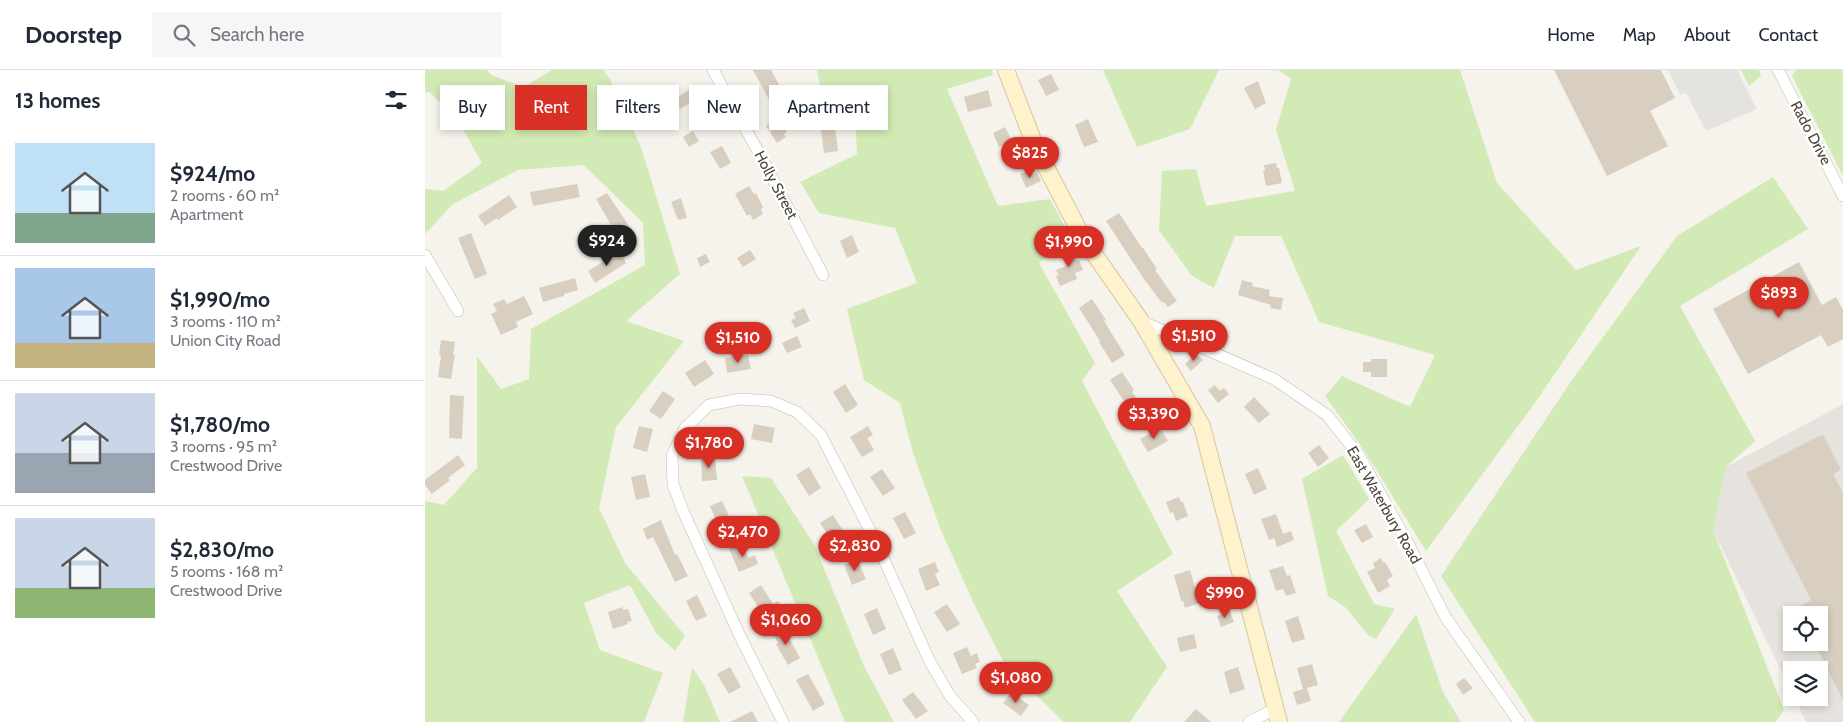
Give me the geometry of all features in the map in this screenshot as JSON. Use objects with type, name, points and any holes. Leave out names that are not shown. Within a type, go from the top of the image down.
[{"type":"main road","points":[[1006,70],[1036,148],[1083,238],[1141,321],[1201,426],[1277,716]]},
{"type":"street","name":"Holly Street","points":[[713,70],[823,275]]},
{"type":"street","name":"Rado Drive","points":[[1778,70],[1843,196]]},
{"type":"street","points":[[425,255],[459,311]]},
{"type":"street","name":"East Waterbury Road","points":[[1141,321],[1274,379],[1327,415],[1359,457],[1411,549],[1446,618],[1519,722]]},
{"type":"street","points":[[783,722],[739,634],[683,511],[673,484],[672,456],[685,428],[709,405],[740,399],[771,401],[797,412],[821,435],[876,542],[929,660],[950,696],[973,722]]},
{"type":"street","points":[[1249,722],[1277,716]]},
{"type":"shaded area","points":[[1668,70],[1737,70],[1757,109],[1706,131],[1686,93],[1680,95]]},
{"type":"shaded area","points":[[1843,404],[1843,722],[1806,722],[1799,706],[1828,706],[1828,661],[1783,661],[1783,674],[1713,530],[1726,467]]},
{"type":"green space","points":[[425,70],[487,70],[491,75],[518,85],[515,85],[515,130],[587,130],[587,85],[527,85],[552,70],[603,70],[613,85],[597,85],[597,130],[633,130],[641,147],[680,274],[626,321],[684,341],[616,427],[599,508],[625,563],[685,636],[675,651],[656,633],[630,585],[584,603],[600,650],[663,673],[644,722],[425,722],[425,501],[444,505],[477,468],[477,356],[501,389],[529,379],[531,329],[645,265],[643,223],[584,165],[518,170],[453,204],[425,234],[425,189],[443,191],[482,163],[463,130],[505,130],[505,85],[440,85],[440,102],[429,92],[425,93]]},
{"type":"green space","points":[[817,70],[992,70],[993,75],[947,89],[998,206],[1050,199],[1071,238],[1039,263],[1095,363],[1082,381],[1173,554],[1117,591],[1167,667],[1130,722],[1064,722],[1005,665],[975,606],[940,528],[913,453],[900,403],[864,380],[847,309],[917,283],[895,228],[819,213],[800,182],[857,154],[856,130],[888,130],[888,85],[820,85]]},
{"type":"green space","points":[[1103,70],[1219,70],[1190,129],[1137,147]]},
{"type":"green space","points":[[1278,70],[1460,70],[1497,183],[1576,270],[1641,246],[1537,400],[1426,551],[1364,450],[1325,396],[1342,376],[1410,407],[1435,355],[1319,322],[1281,236],[1235,236],[1214,288],[1192,276],[1159,230],[1162,171],[1196,169],[1206,206],[1295,191],[1276,130],[1291,79]]},
{"type":"green space","points":[[1741,70],[1759,70],[1761,76],[1749,86]]},
{"type":"green space","points":[[1796,70],[1843,70],[1843,176],[1792,76]]},
{"type":"green space","points":[[1773,177],[1808,229],[1680,306],[1755,441],[1726,467],[1713,530],[1784,710],[1775,722],[1535,722],[1441,576],[1574,377],[1677,236]]},
{"type":"green space","points":[[1343,455],[1369,499],[1336,531],[1374,604],[1395,609],[1376,639],[1368,635],[1345,607],[1328,596],[1302,479]]},
{"type":"green space","points":[[742,476],[771,478],[814,544],[864,666],[894,722],[845,722]]},
{"type":"green space","points":[[1416,614],[1443,692],[1461,722],[1339,722]]},
{"type":"green space","points":[[692,667],[704,685],[720,722],[683,722]]},
{"type":"building","points":[[753,70],[771,70],[779,85],[769,85],[769,100]]},
{"type":"building","points":[[1554,70],[1661,70],[1675,98],[1650,111],[1668,146],[1607,176]]},
{"type":"building","points":[[1051,74],[1059,90],[1046,96],[1038,80]]},
{"type":"building","points":[[1258,81],[1266,103],[1255,109],[1244,88]]},
{"type":"building","points":[[689,90],[689,104],[680,109],[679,107],[679,96]]},
{"type":"building","points":[[988,90],[992,106],[968,112],[964,97]]},
{"type":"building","points":[[1088,119],[1098,142],[1084,147],[1075,125]]},
{"type":"building","points":[[769,124],[769,130],[786,130],[787,132],[784,134],[786,137],[777,143],[766,126]]},
{"type":"building","points":[[1005,127],[1012,141],[999,147],[993,133]]},
{"type":"building","points":[[821,130],[835,130],[838,151],[824,153]]},
{"type":"building","points":[[693,131],[699,141],[689,147],[683,137]]},
{"type":"building","points":[[722,146],[731,163],[720,169],[710,152]]},
{"type":"building","points":[[1276,163],[1282,183],[1266,186],[1263,171],[1265,170],[1264,165]]},
{"type":"building","points":[[1030,170],[1033,175],[1037,172],[1041,181],[1026,188],[1020,174]]},
{"type":"building","points":[[577,184],[580,197],[533,206],[530,192]]},
{"type":"building","points":[[749,186],[754,194],[756,193],[763,207],[761,209],[763,214],[753,220],[750,214],[747,216],[735,194]]},
{"type":"building","points":[[607,193],[631,229],[618,237],[596,199]]},
{"type":"building","points":[[509,195],[517,207],[485,226],[478,216]]},
{"type":"building","points":[[681,198],[687,218],[678,220],[671,202]]},
{"type":"building","points":[[1119,213],[1177,301],[1168,307],[1164,302],[1162,303],[1144,279],[1106,221]]},
{"type":"building","points":[[471,233],[487,274],[475,279],[458,238]]},
{"type":"building","points":[[852,235],[859,252],[847,258],[840,241]]},
{"type":"building","points":[[1071,248],[1083,270],[1075,273],[1077,279],[1060,286],[1056,276],[1059,275],[1056,270],[1066,266],[1061,252]]},
{"type":"building","points":[[750,250],[756,259],[743,267],[737,258]]},
{"type":"building","points":[[620,251],[626,263],[595,283],[588,271]]},
{"type":"building","points":[[706,254],[710,262],[700,267],[697,258]]},
{"type":"building","points":[[1799,262],[1822,305],[1836,297],[1843,310],[1843,339],[1828,347],[1821,335],[1748,374],[1713,309]]},
{"type":"building","points":[[575,278],[578,290],[543,302],[539,288]]},
{"type":"building","points":[[1242,280],[1253,283],[1252,286],[1270,290],[1269,296],[1283,298],[1281,310],[1270,308],[1271,305],[1238,295]]},
{"type":"building","points":[[524,296],[533,314],[516,322],[518,327],[501,335],[491,314],[497,311],[493,304],[504,299],[507,304]]},
{"type":"building","points":[[1092,299],[1125,355],[1112,363],[1079,308]]},
{"type":"building","points":[[804,308],[810,321],[795,328],[791,320],[796,318],[793,313]]},
{"type":"building","points":[[797,336],[802,347],[787,353],[782,343]]},
{"type":"building","points":[[441,340],[455,342],[451,379],[438,377]]},
{"type":"building","points":[[1196,354],[1203,360],[1191,371],[1185,364]]},
{"type":"building","points":[[748,355],[751,369],[727,373],[725,358]]},
{"type":"building","points":[[1371,359],[1387,359],[1387,377],[1371,377],[1371,372],[1363,372],[1363,362],[1371,362]]},
{"type":"building","points":[[705,360],[714,374],[694,387],[685,373]]},
{"type":"building","points":[[1122,372],[1134,390],[1132,392],[1136,397],[1126,404],[1110,380]]},
{"type":"building","points":[[845,384],[858,405],[846,413],[833,392]]},
{"type":"building","points":[[1215,385],[1220,391],[1224,388],[1229,394],[1218,403],[1208,390]]},
{"type":"building","points":[[663,391],[675,399],[661,419],[649,411]]},
{"type":"building","points":[[450,395],[464,396],[462,439],[449,438]]},
{"type":"building","points":[[1254,397],[1270,414],[1259,423],[1244,407]]},
{"type":"building","points":[[754,424],[775,428],[772,443],[751,439]]},
{"type":"building","points":[[639,426],[653,429],[647,452],[633,448]]},
{"type":"building","points":[[868,426],[873,435],[867,438],[874,450],[862,457],[850,437]]},
{"type":"building","points":[[1160,428],[1168,441],[1148,452],[1140,439]]},
{"type":"building","points":[[1823,434],[1841,470],[1833,474],[1843,493],[1843,700],[1828,670],[1828,661],[1824,661],[1818,651],[1828,651],[1828,606],[1800,606],[1811,600],[1746,473]]},
{"type":"building","points":[[1319,445],[1329,458],[1318,467],[1308,453]]},
{"type":"building","points":[[458,455],[465,465],[432,494],[425,485],[425,480]]},
{"type":"building","points":[[715,457],[717,480],[702,481],[701,458]]},
{"type":"building","points":[[809,467],[821,488],[809,496],[796,475]]},
{"type":"building","points":[[1258,468],[1267,489],[1254,495],[1245,474]]},
{"type":"building","points":[[882,469],[895,488],[883,496],[870,477]]},
{"type":"building","points":[[645,474],[650,497],[636,500],[631,477]]},
{"type":"building","points":[[1179,497],[1188,516],[1176,521],[1173,512],[1170,513],[1166,502]]},
{"type":"building","points":[[722,501],[734,527],[721,533],[710,506]]},
{"type":"building","points":[[905,512],[916,533],[904,539],[893,518]]},
{"type":"building","points":[[1276,514],[1283,534],[1291,531],[1294,540],[1277,547],[1274,538],[1269,540],[1261,519]]},
{"type":"building","points":[[833,515],[846,535],[829,546],[824,539],[829,536],[820,523]]},
{"type":"building","points":[[661,520],[675,555],[677,554],[688,576],[675,582],[653,537],[647,540],[643,529]]},
{"type":"building","points":[[1366,524],[1373,537],[1362,543],[1354,530]]},
{"type":"building","points":[[742,544],[748,558],[755,555],[758,564],[739,572],[729,549]]},
{"type":"building","points":[[1381,558],[1393,576],[1387,580],[1390,586],[1378,593],[1367,572],[1375,568],[1373,563]]},
{"type":"building","points":[[857,559],[866,579],[852,585],[844,565]]},
{"type":"building","points":[[935,562],[939,572],[935,574],[940,585],[926,591],[918,569]]},
{"type":"building","points":[[1283,566],[1287,576],[1290,575],[1296,593],[1286,596],[1283,589],[1276,591],[1269,570]]},
{"type":"building","points":[[1190,570],[1199,603],[1185,608],[1183,601],[1181,601],[1174,575]]},
{"type":"building","points":[[761,585],[773,604],[778,601],[785,613],[775,620],[768,610],[763,614],[749,593]]},
{"type":"building","points":[[697,595],[707,616],[696,621],[686,601]]},
{"type":"building","points":[[947,604],[960,624],[947,632],[934,612]]},
{"type":"building","points":[[623,607],[623,610],[628,609],[632,621],[613,629],[608,612]]},
{"type":"building","points":[[877,608],[886,629],[873,635],[864,614]]},
{"type":"building","points":[[1230,611],[1234,622],[1221,627],[1217,616]]},
{"type":"building","points":[[1298,616],[1305,639],[1292,643],[1285,621]]},
{"type":"building","points":[[783,627],[800,658],[788,665],[776,644],[778,643],[773,633]]},
{"type":"building","points":[[1194,634],[1197,648],[1180,652],[1177,638]]},
{"type":"building","points":[[967,647],[971,656],[977,653],[980,662],[975,664],[977,668],[962,674],[953,653]]},
{"type":"building","points":[[893,648],[902,670],[889,675],[880,654]]},
{"type":"building","points":[[1312,664],[1318,685],[1307,688],[1311,701],[1297,705],[1293,692],[1303,689],[1297,668]]},
{"type":"building","points":[[730,667],[741,687],[729,694],[717,674]]},
{"type":"building","points":[[1238,667],[1245,689],[1230,694],[1224,672]]},
{"type":"building","points":[[808,674],[825,704],[813,711],[796,680]]},
{"type":"building","points":[[1464,678],[1473,688],[1463,695],[1456,684]]},
{"type":"building","points":[[913,692],[928,711],[916,719],[902,700]]},
{"type":"building","points":[[1011,692],[1029,705],[1021,716],[1003,703]]},
{"type":"building","points":[[1196,709],[1211,722],[1184,722]]},
{"type":"building","points":[[752,711],[758,722],[730,722]]}]
